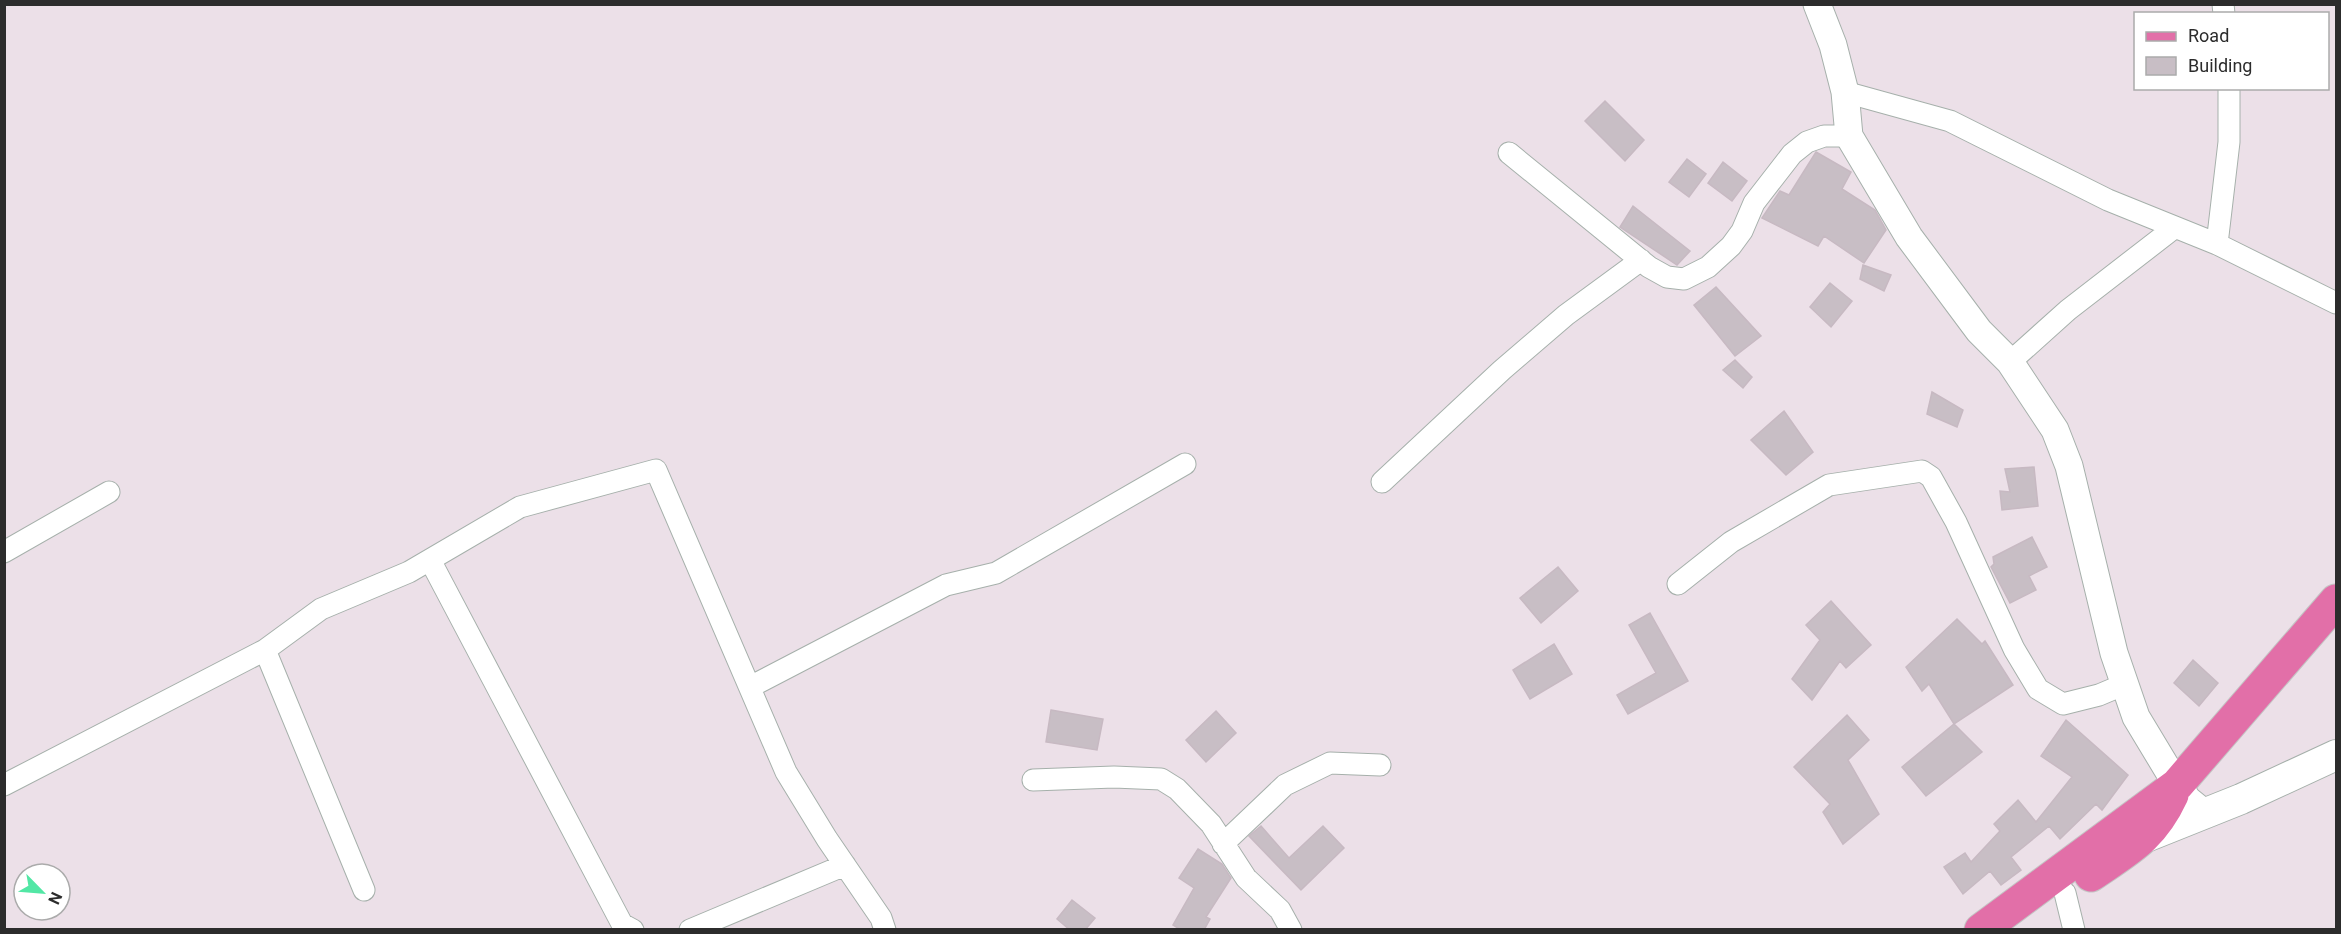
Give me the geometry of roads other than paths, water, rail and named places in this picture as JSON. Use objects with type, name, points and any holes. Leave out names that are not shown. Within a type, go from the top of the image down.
[{"type":"main road","points":[[1981,930],[2177,785],[2337,601]]},
{"type":"main road","points":[[2014,930],[2146,837],[2337,756]]},
{"type":"main road","points":[[2146,837],[2161,819],[2177,785]]},
{"type":"street","points":[[1817,4],[1833,45],[1845,92],[1849,136],[1909,237],[1979,331],[2010,362],[2055,429],[2069,466],[2104,616],[2136,717],[2177,785],[2188,800],[2204,813]]},
{"type":"street","points":[[2217,244],[2229,142],[2229,90]]},
{"type":"street","points":[[1845,92],[1950,121],[2108,200],[2217,244],[2337,303]]},
{"type":"street","points":[[1509,153],[1641,260],[1667,277],[1684,279],[1708,267],[1731,246],[1742,231],[1754,203],[1792,154],[1807,142],[1824,136],[1849,136]]},
{"type":"street","points":[[2010,362],[2068,310],[2175,228]]},
{"type":"street","points":[[1382,482],[1510,363],[1566,315],[1641,260]]},
{"type":"street","points":[[750,687],[946,585],[996,573],[1185,465]]},
{"type":"street","points":[[4,785],[265,650],[321,609],[409,572],[520,507],[656,470],[786,772],[845,866],[881,918],[885,930]]},
{"type":"street","points":[[1678,584],[1731,542],[1829,485],[1922,471],[1931,477],[1956,522],[2014,649],[2038,689],[2063,704],[2099,695],[2125,684]]},
{"type":"street","points":[[4,552],[109,492]]},
{"type":"street","points":[[430,560],[622,924],[633,930]]},
{"type":"street","points":[[265,650],[363,890]]},
{"type":"street","points":[[1223,844],[1285,785],[1330,763],[1380,765]]},
{"type":"street","points":[[1032,780],[1114,777],[1161,779],[1177,789],[1210,824],[1246,878],[1280,910],[1291,930]]},
{"type":"street","points":[[690,930],[845,866]]},
{"type":"street","points":[[2065,894],[2074,930]]}]
